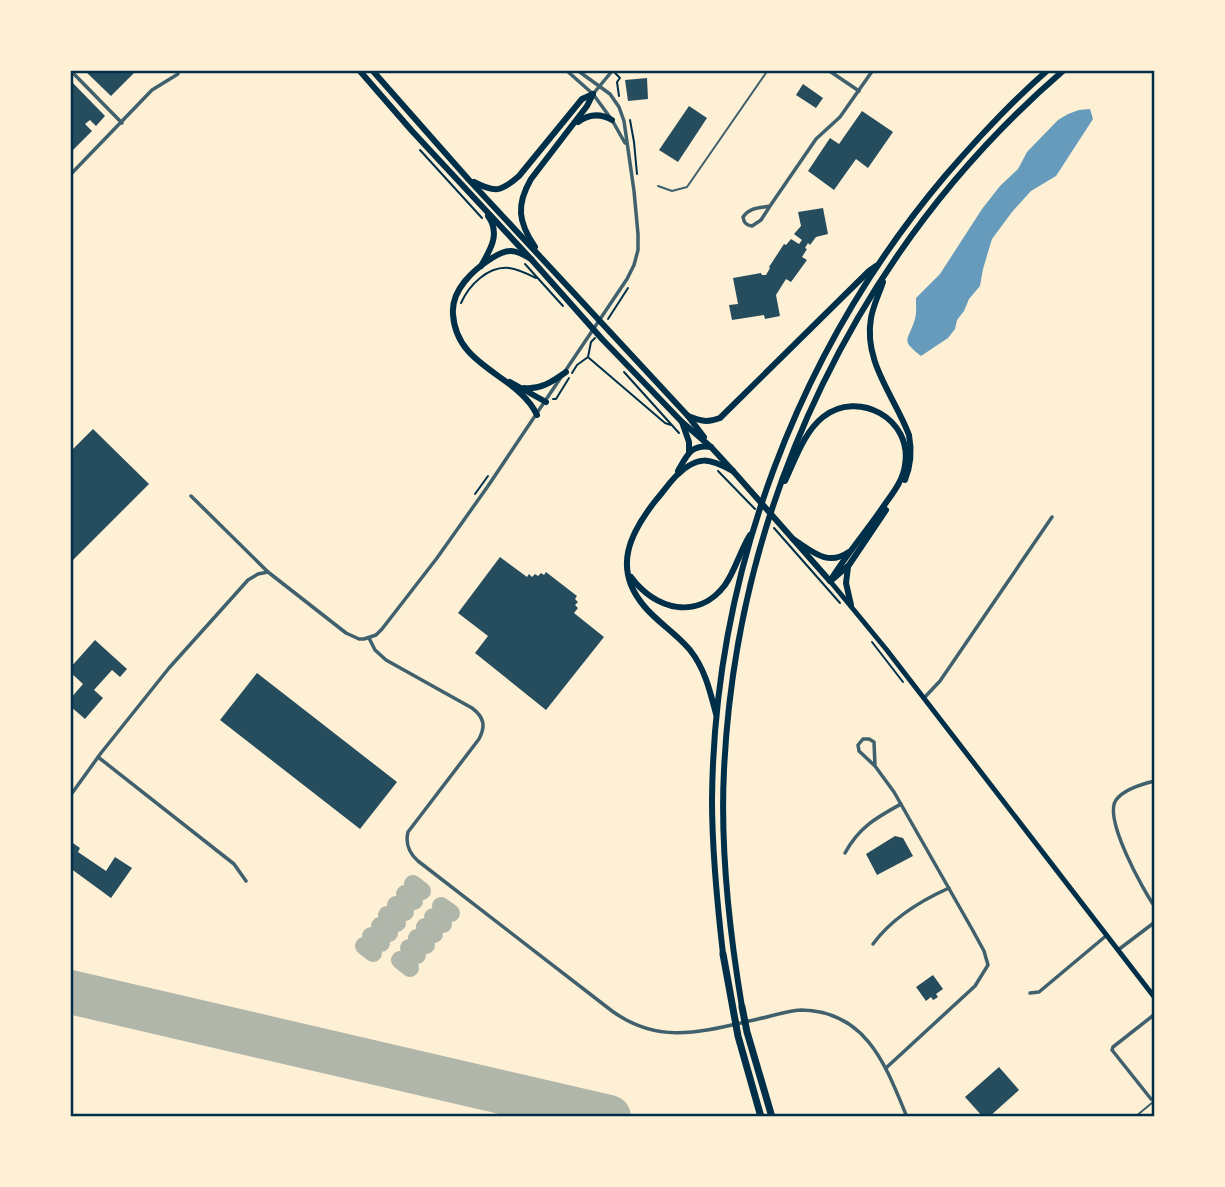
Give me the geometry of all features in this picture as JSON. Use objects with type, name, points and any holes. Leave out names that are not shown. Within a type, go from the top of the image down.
[{"type":"highway","points":[[723,954],[738,1036],[761,1117]]},
{"type":"highway","points":[[742,1007],[772,1117]]},
{"type":"main road","points":[[359,70],[480,203],[591,311],[688,416],[784,534],[826,558],[839,558],[853,549]]},
{"type":"main road","points":[[372,70],[600,336],[682,422],[711,447]]},
{"type":"main road","points":[[723,954],[713,848],[717,718],[730,626],[753,531],[769,480],[811,381],[846,316],[878,265],[915,213],[955,164],[998,117],[1048,70]]},
{"type":"main road","points":[[742,1007],[723,848],[725,742],[741,628],[775,498],[791,452],[821,385],[855,321],[887,271],[923,220],[984,147],[1064,70]]},
{"type":"main road","points":[[535,257],[522,224],[522,201],[531,178],[587,106],[593,94]]},
{"type":"main road","points":[[469,180],[489,190],[508,186],[583,99],[593,94]]},
{"type":"main road","points":[[573,124],[594,115],[606,116],[612,120]]},
{"type":"main road","points":[[480,203],[492,222],[492,246],[481,265],[457,293],[452,307],[456,332],[463,346],[476,360],[518,387],[547,400]]},
{"type":"main road","points":[[481,265],[506,251],[514,250],[535,257]]},
{"type":"main road","points":[[688,416],[702,422],[720,418],[878,265]]},
{"type":"main road","points":[[830,581],[849,565],[900,489],[910,466],[909,435],[876,368],[870,347],[871,318],[887,271]]},
{"type":"main road","points":[[518,387],[539,387],[566,372]]},
{"type":"main road","points":[[496,374],[531,403],[537,415]]},
{"type":"main road","points":[[775,498],[808,435],[820,419],[829,413],[850,406],[872,409],[884,415],[899,430],[903,438],[903,476],[830,581]]},
{"type":"main road","points":[[674,478],[689,452],[689,442],[682,422]]},
{"type":"main road","points":[[689,452],[698,447],[711,447]]},
{"type":"main road","points":[[717,718],[699,663],[680,639],[642,604],[631,583],[628,573],[628,548],[642,517],[686,467],[699,460],[706,460],[733,471]]},
{"type":"main road","points":[[628,573],[641,589],[673,607],[703,603],[719,592],[726,583],[738,563],[747,537],[753,531]]},
{"type":"main road","points":[[793,539],[853,607],[1155,998]]},
{"type":"main road","points":[[849,565],[846,583],[853,607]]},
{"type":"street","points":[[70,70],[122,123]]},
{"type":"street","points":[[566,70],[593,94],[626,144]]},
{"type":"street","points":[[191,496],[268,572],[346,633],[359,639],[369,638],[382,629],[411,593],[537,415],[634,265],[638,234],[624,121],[610,94],[577,70]]},
{"type":"street","points":[[593,94],[613,70]]},
{"type":"street","points":[[828,70],[859,91]]},
{"type":"street","points":[[770,206],[746,212],[744,222],[752,226],[757,223],[770,206],[816,139],[840,117],[873,70]]},
{"type":"street","points":[[70,175],[152,90],[178,74]]},
{"type":"street","points":[[924,698],[940,681],[1052,517]]},
{"type":"street","points":[[70,796],[169,668],[247,580],[268,572]]},
{"type":"street","points":[[369,638],[375,650],[386,660],[472,708],[484,722],[479,739],[408,832],[407,844],[413,857],[612,1011],[629,1023],[647,1030],[683,1033],[809,1010],[840,1019],[858,1031],[873,1047],[886,1068],[907,1117]]},
{"type":"street","points":[[875,766],[874,742],[863,739],[858,745],[859,751],[875,766],[901,804],[984,951],[988,965],[975,986],[886,1068]]},
{"type":"street","points":[[98,757],[234,864],[246,881]]},
{"type":"street","points":[[1155,781],[1123,794],[1113,807],[1120,839],[1131,866],[1155,907]]},
{"type":"street","points":[[845,853],[860,831],[901,804]]},
{"type":"street","points":[[873,944],[898,918],[931,896],[949,888]]},
{"type":"street","points":[[1118,950],[1155,922]]},
{"type":"street","points":[[1030,993],[1039,992],[1107,935]]},
{"type":"street","points":[[1154,1100],[1112,1050],[1155,1014]]},
{"type":"lane","points":[[658,186],[672,191],[687,187],[768,70]]},
{"type":"lane","points":[[1135,1117],[1154,1100]]},
{"type":"path","points":[[619,98],[617,82],[620,78]]},
{"type":"path","points":[[628,115],[638,181]]},
{"type":"path","points":[[413,142],[485,221]]},
{"type":"path","points":[[514,250],[563,306]]},
{"type":"path","points":[[460,305],[468,290],[495,269],[514,269],[537,278]]},
{"type":"path","points":[[606,327],[631,283]]},
{"type":"path","points":[[547,400],[556,399],[577,365],[588,357],[591,342],[600,336]]},
{"type":"path","points":[[588,357],[665,423],[672,425]]},
{"type":"path","points":[[617,364],[681,435]]},
{"type":"path","points":[[717,470],[743,495]]},
{"type":"path","points":[[475,494],[490,473]]},
{"type":"path","points":[[784,534],[841,604]]},
{"type":"path","points":[[867,635],[903,682]]},
{"type":"water","points":[[1090,109],[1093,119],[1056,176],[1031,191],[992,239],[980,286],[969,299],[955,329],[948,338],[921,356],[910,347],[907,340],[916,316],[916,298],[940,274],[982,209],[1018,169],[1027,152],[1058,120],[1079,110]]},
{"type":"building","points":[[84,70],[137,70],[111,96]]},
{"type":"building","points":[[647,78],[648,99],[628,101],[625,80]]},
{"type":"building","points":[[70,80],[105,116],[96,126],[90,120],[85,124],[92,131],[70,153]]},
{"type":"building","points":[[803,84],[823,98],[816,108],[796,95]]},
{"type":"building","points":[[689,106],[707,118],[678,162],[659,150]]},
{"type":"building","points":[[862,111],[893,132],[868,168],[856,159],[834,190],[808,171],[830,138],[839,144]]},
{"type":"building","points":[[823,208],[828,234],[816,237],[810,245],[808,243],[802,257],[807,260],[791,282],[786,279],[776,295],[780,316],[765,319],[764,315],[732,320],[729,305],[738,304],[733,278],[761,273],[766,275],[784,244],[791,239],[799,244],[802,240],[794,234],[801,226],[798,212]]},
{"type":"building","points":[[93,429],[149,484],[70,563],[70,452]]},
{"type":"building","points":[[500,557],[527,577],[529,574],[532,577],[541,573],[544,575],[546,572],[577,596],[575,599],[578,602],[575,605],[578,608],[574,613],[604,637],[546,710],[475,653],[488,636],[458,613]]},
{"type":"building","points":[[95,640],[127,669],[120,677],[112,670],[94,690],[103,698],[85,719],[70,706],[70,699],[83,684],[70,672],[70,668]]},
{"type":"building","points":[[257,673],[397,782],[360,829],[220,720]]},
{"type":"building","points":[[895,836],[903,838],[913,856],[877,875],[866,854]]},
{"type":"building","points":[[70,841],[80,848],[78,852],[106,871],[115,857],[132,868],[111,898],[70,868]]},
{"type":"building","points":[[933,975],[943,989],[936,994],[938,997],[933,1000],[931,997],[926,1001],[916,987]]},
{"type":"building","points":[[999,1067],[1019,1090],[989,1117],[983,1117],[965,1097]]},
{"type":"taxiway","points":[[413,884],[422,891]]},
{"type":"taxiway","points":[[405,894],[414,901]]},
{"type":"taxiway","points":[[396,905],[405,912]]},
{"type":"taxiway","points":[[441,906],[451,913]]},
{"type":"taxiway","points":[[387,915],[397,923]]},
{"type":"taxiway","points":[[433,917],[443,924]]},
{"type":"taxiway","points":[[380,926],[389,933]]},
{"type":"taxiway","points":[[425,927],[434,934]]},
{"type":"taxiway","points":[[371,936],[381,943]]},
{"type":"taxiway","points":[[417,938],[426,945]]},
{"type":"taxiway","points":[[364,946],[373,953]]},
{"type":"taxiway","points":[[409,948],[417,955]]},
{"type":"taxiway","points":[[400,960],[410,968]]},
{"type":"runway","points":[[70,992],[609,1117]]}]
